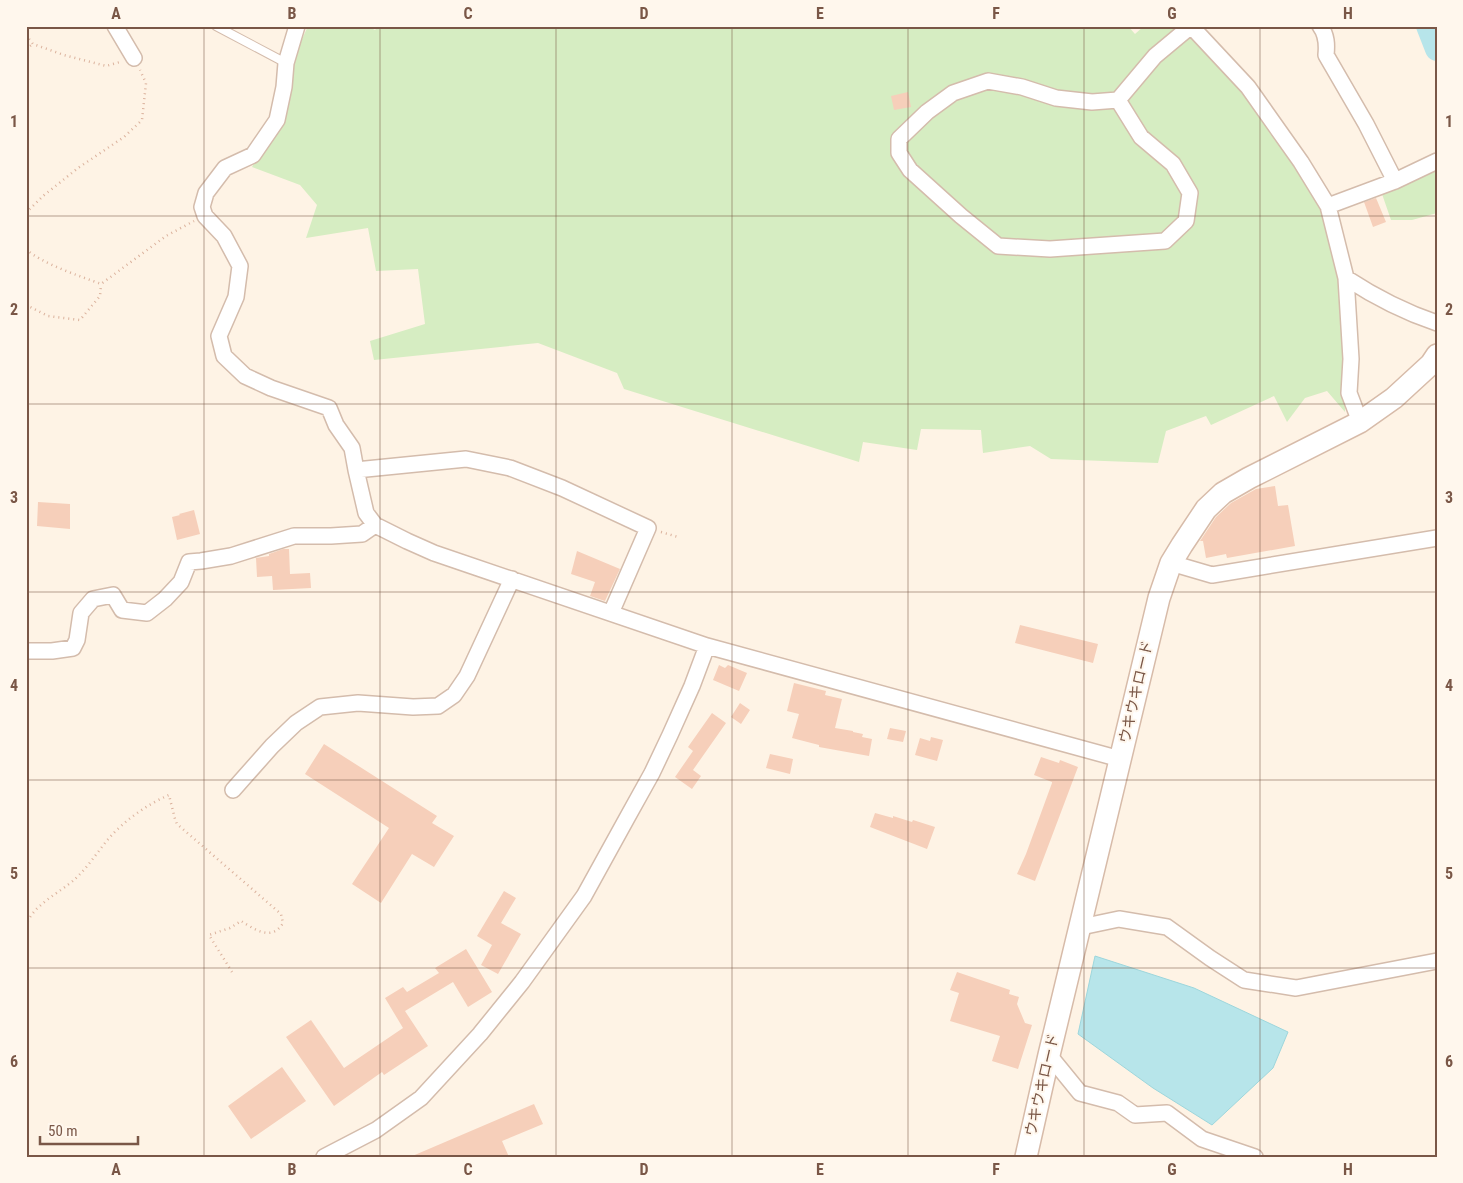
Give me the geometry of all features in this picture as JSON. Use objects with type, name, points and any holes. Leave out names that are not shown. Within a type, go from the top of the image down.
[{"type":"street","points":[[115,26],[134,58]]},
{"type":"street","points":[[297,26],[286,63],[284,87],[277,120],[253,155],[225,168],[206,193],[202,207],[205,216],[224,236],[240,266],[236,297],[219,336],[224,356],[245,376],[271,388],[329,408],[336,425],[352,448],[366,513],[375,525],[434,552],[707,646],[1120,759]]},
{"type":"street","points":[[1118,100],[1141,137],[1174,164],[1190,193],[1186,221],[1165,241],[1050,249],[998,246],[960,216],[910,170],[899,153],[898,139],[927,112],[953,93],[988,81],[1022,87],[1056,98],[1092,102],[1118,100],[1155,56],[1191,26],[1248,87],[1302,162],[1328,206],[1342,255],[1346,278],[1351,359],[1349,392],[1360,422]]},
{"type":"street","points":[[1320,26],[1325,32],[1326,55],[1366,124],[1395,181]]},
{"type":"street","points":[[1328,206],[1395,181],[1437,161]]},
{"type":"street","points":[[1346,278],[1375,296],[1410,313],[1437,323]]},
{"type":"street","name":"ウキウキロード","points":[[1026,1157],[1159,598],[1171,563],[1206,509],[1223,493],[1360,422],[1394,398],[1431,364],[1437,354]]},
{"type":"street","points":[[356,470],[466,459],[510,468],[562,488],[648,528],[612,613]]},
{"type":"street","points":[[26,651],[52,651],[73,648],[77,640],[81,613],[93,598],[112,595],[122,610],[147,613],[165,599],[181,582],[189,562],[231,556],[294,536],[362,534],[375,525]]},
{"type":"street","points":[[1171,563],[1212,575],[1437,538]]},
{"type":"street","points":[[233,790],[272,746],[296,723],[320,707],[358,703],[413,707],[438,706],[454,695],[467,676],[512,579]]},
{"type":"street","points":[[324,1157],[376,1130],[421,1098],[480,1034],[522,982],[584,896],[632,811],[670,735],[692,686],[707,646]]},
{"type":"street","points":[[1081,927],[1119,919],[1167,927],[1244,980],[1296,988],[1437,961]]},
{"type":"street","points":[[1049,1055],[1080,1093],[1118,1103],[1135,1115],[1167,1113],[1202,1139],[1255,1157]]},
{"type":"lane","points":[[216,26],[286,63]]},
{"type":"path","points":[[26,35],[33,44],[64,55],[106,66],[134,58],[146,84],[142,120],[124,138],[78,168],[43,196],[26,213]]},
{"type":"path","points":[[26,49],[33,44]]},
{"type":"path","points":[[26,306],[48,316],[80,320],[100,296],[101,284],[166,236],[205,216]]},
{"type":"path","points":[[26,249],[32,254],[63,269],[101,284]]},
{"type":"path","points":[[648,528],[678,537]]},
{"type":"path","points":[[26,926],[28,919],[39,907],[89,866],[120,827],[156,800],[169,794],[174,819],[178,824],[281,914],[283,923],[280,929],[273,932],[256,931],[241,920],[230,928],[209,935],[232,972]]},
{"type":"green space","points":[[308,26],[367,26],[375,30],[379,26],[1128,26],[1135,34],[1144,26],[1178,26],[1201,46],[1248,95],[1321,209],[1339,276],[1344,337],[1345,412],[1327,391],[1305,398],[1287,422],[1274,396],[1211,425],[1206,416],[1166,431],[1158,463],[1051,459],[1030,446],[983,453],[981,430],[921,429],[917,450],[863,442],[859,462],[624,389],[617,373],[538,343],[374,360],[370,341],[425,324],[418,269],[376,271],[368,228],[306,238],[317,205],[300,185],[252,167],[285,110],[294,57]]},
{"type":"green space","points":[[1437,168],[1437,213],[1412,220],[1391,220],[1382,194]]},
{"type":"water","points":[[1095,956],[1194,988],[1288,1032],[1273,1068],[1212,1125],[1153,1088],[1078,1034]]},
{"type":"building","points":[[908,92],[911,107],[894,110],[891,96]]},
{"type":"building","points":[[1376,198],[1386,222],[1373,227],[1364,202]]},
{"type":"building","points":[[1275,486],[1278,506],[1288,505],[1295,546],[1227,558],[1226,554],[1206,558],[1203,541],[1200,541],[1216,517],[1231,503],[1256,489]]},
{"type":"building","points":[[38,502],[70,504],[70,529],[37,526]]},
{"type":"building","points":[[194,510],[200,534],[177,540],[172,517]]},
{"type":"building","points":[[289,549],[290,574],[310,573],[311,588],[273,590],[272,576],[257,577],[256,558],[269,556],[269,554]]},
{"type":"building","points":[[577,551],[620,569],[605,601],[590,596],[595,582],[571,574]]},
{"type":"building","points":[[1020,625],[1098,644],[1093,663],[1015,643]]},
{"type":"building","points":[[719,665],[725,668],[728,665],[747,673],[739,691],[713,680]]},
{"type":"building","points":[[794,683],[826,691],[825,695],[842,699],[835,728],[853,731],[863,734],[862,737],[872,739],[869,756],[819,747],[819,745],[792,738],[799,714],[787,711]]},
{"type":"building","points":[[740,703],[750,710],[741,724],[731,717]]},
{"type":"building","points":[[712,713],[726,723],[693,770],[701,776],[692,789],[675,777],[693,751],[688,747]]},
{"type":"building","points":[[890,728],[906,731],[903,742],[887,739]]},
{"type":"building","points":[[931,737],[943,740],[937,761],[915,755],[920,738],[930,741]]},
{"type":"building","points":[[324,744],[437,816],[432,823],[454,836],[434,867],[412,854],[381,903],[352,884],[389,828],[305,774]]},
{"type":"building","points":[[770,754],[793,759],[790,774],[766,768]]},
{"type":"building","points":[[1041,757],[1059,763],[1060,760],[1078,767],[1035,881],[1017,874],[1052,783],[1034,775]]},
{"type":"building","points":[[875,813],[912,822],[913,820],[935,827],[927,849],[870,827]]},
{"type":"building","points":[[504,891],[516,898],[501,923],[521,934],[498,974],[481,965],[492,945],[477,936]]},
{"type":"building","points":[[466,949],[492,992],[468,1007],[453,982],[405,1011],[428,1046],[384,1075],[382,1072],[334,1106],[286,1037],[311,1020],[344,1068],[403,1028],[385,998],[403,987],[407,992],[439,973],[435,968]]},
{"type":"building","points":[[957,972],[1010,990],[1009,994],[1019,997],[1017,1004],[1025,1023],[1032,1025],[1018,1069],[992,1061],[1000,1036],[950,1021],[959,993],[950,990]]},
{"type":"building","points":[[282,1067],[306,1101],[251,1139],[228,1106]]},
{"type":"building","points":[[534,1104],[543,1124],[502,1141],[509,1157],[410,1157]]},
{"type":"waterway","points":[[1428,26],[1437,49]]}]
